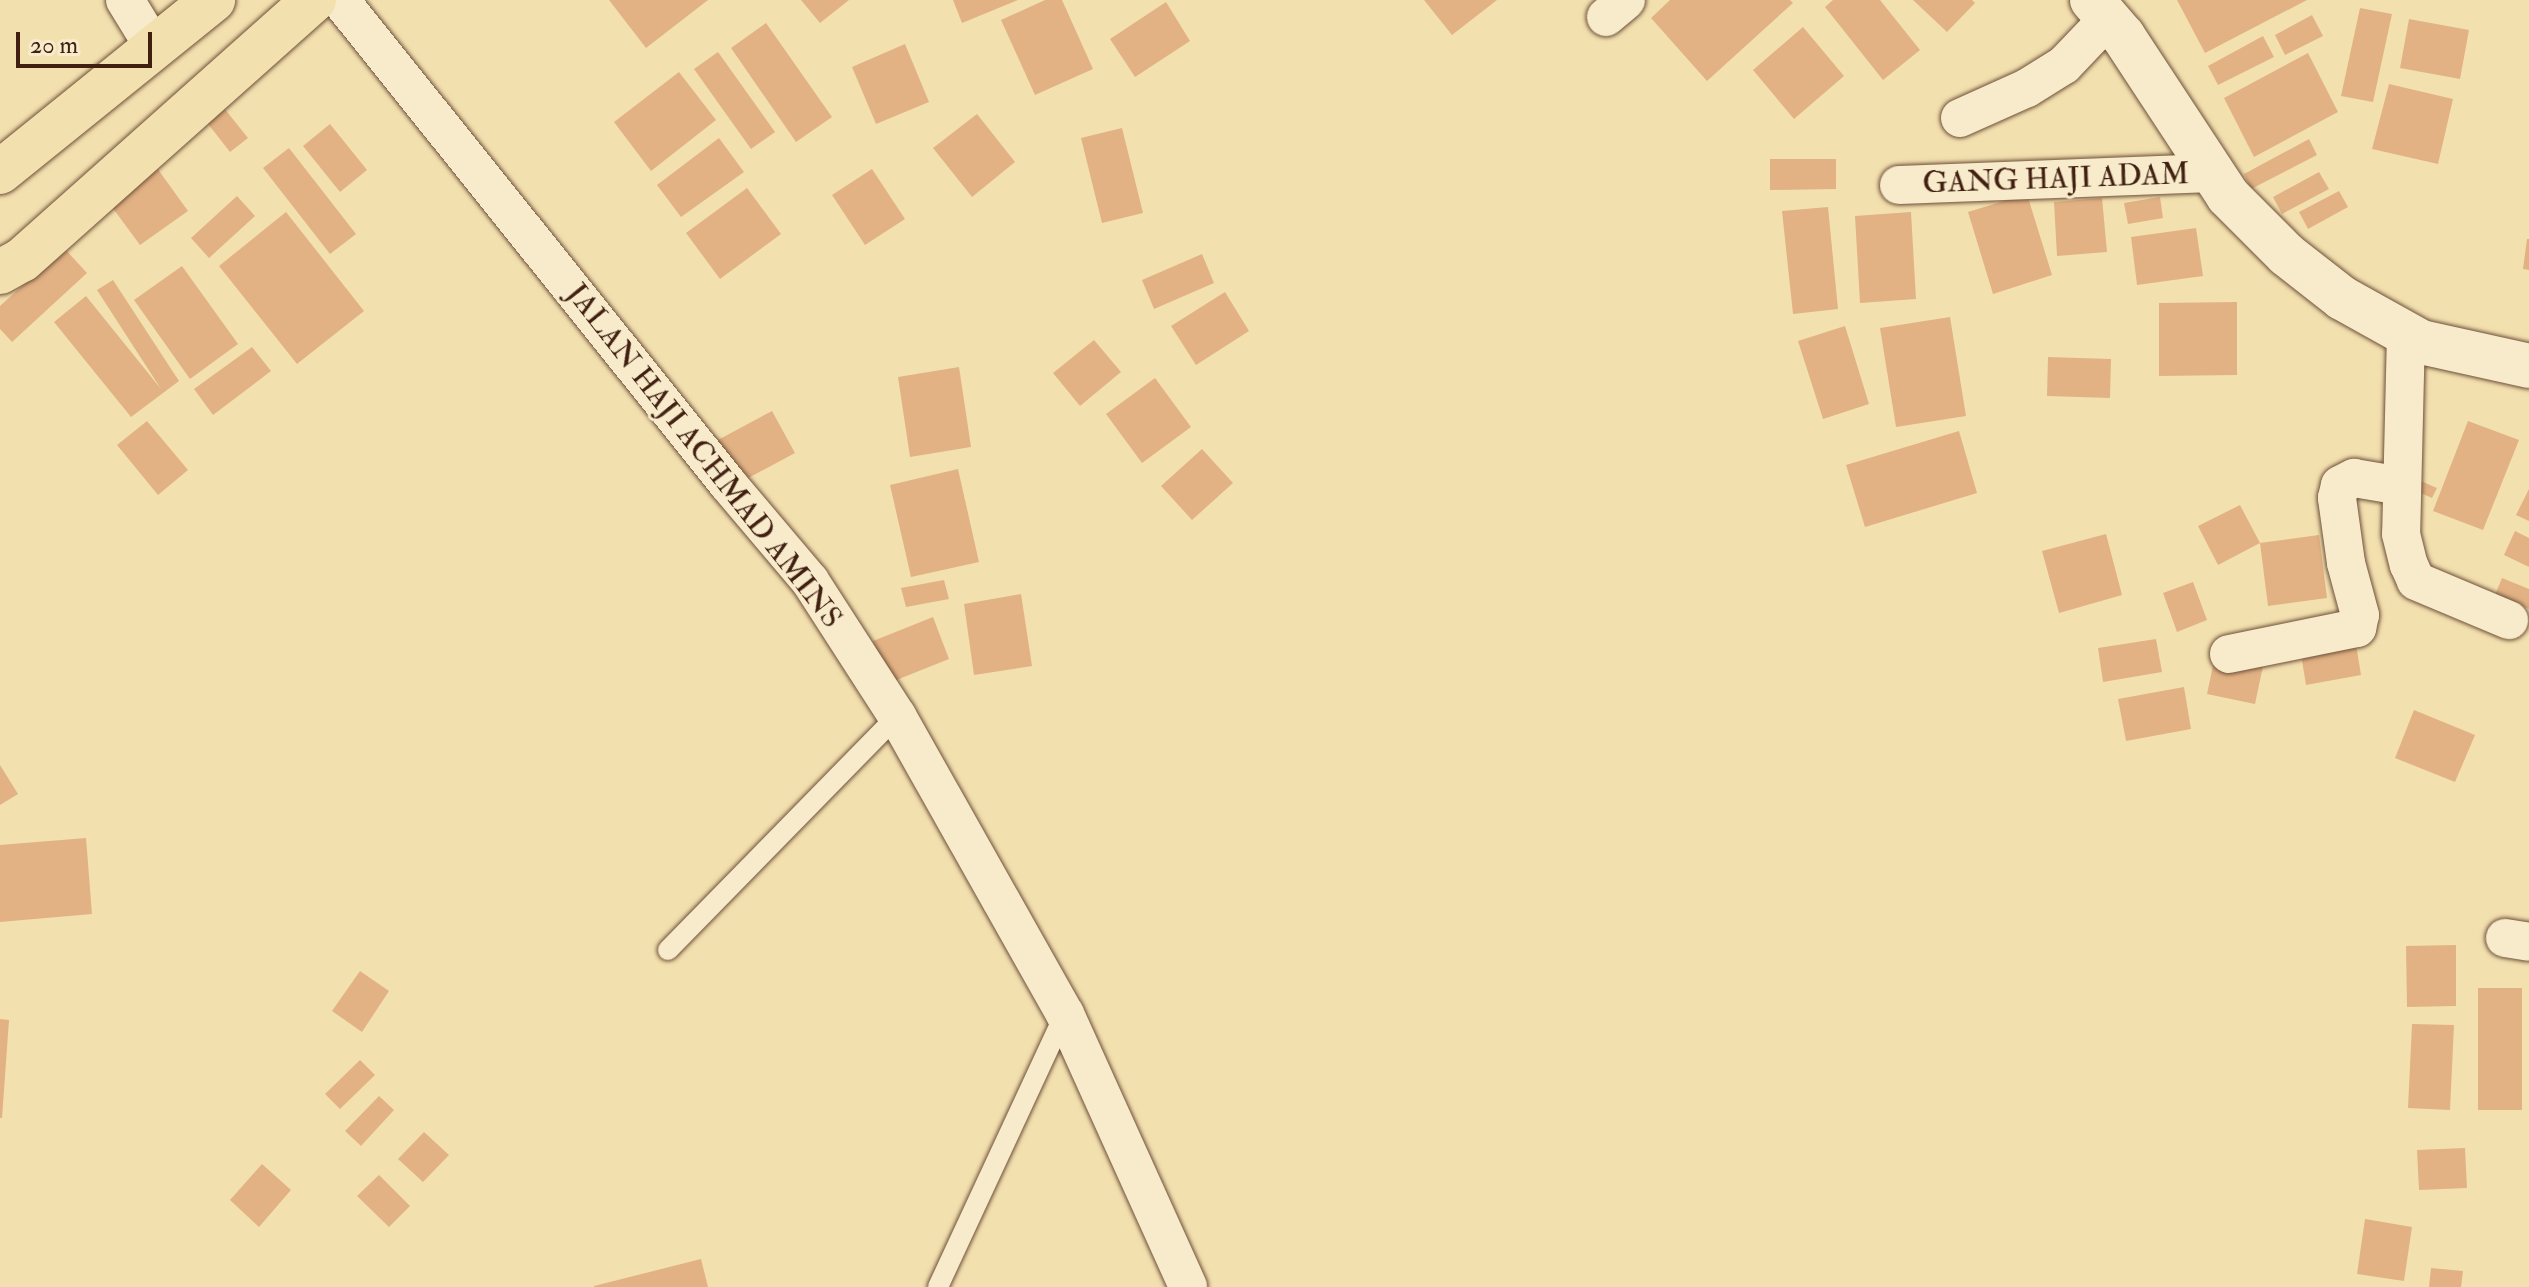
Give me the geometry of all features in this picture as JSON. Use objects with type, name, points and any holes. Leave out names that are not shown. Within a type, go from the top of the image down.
[{"type":"highway","points":[[0,172],[213,0]]},
{"type":"highway","points":[[0,272],[22,260],[314,0]]},
{"type":"street","points":[[125,0],[155,49]]},
{"type":"street","name":"JALAN HAJI ACHMAD AMINS","points":[[340,0],[728,484],[810,581],[897,716],[1065,1014],[1188,1287]]},
{"type":"street","points":[[1960,118],[2027,88],[2064,65],[2100,9],[2123,36],[2228,196],[2287,255],[2342,298],[2421,342],[2529,366]]},
{"type":"street","name":"GANG HAJI ADAM","points":[[1899,185],[2212,173]]},
{"type":"street","points":[[2406,334],[2401,534],[2416,581],[2509,620]]},
{"type":"street","points":[[2229,654],[2357,628],[2360,615],[2346,563],[2337,498],[2340,485],[2354,478],[2401,486]]},
{"type":"lane","points":[[668,950],[897,716]]},
{"type":"lane","points":[[938,1287],[1065,1014]]},
{"type":"building","points":[[609,0],[708,0],[646,48]]},
{"type":"building","points":[[801,0],[849,0],[820,23]]},
{"type":"building","points":[[953,0],[1018,0],[962,23]]},
{"type":"building","points":[[1045,0],[1062,0],[1093,69],[1035,95],[1001,20]]},
{"type":"building","points":[[1424,0],[1497,0],[1452,35]]},
{"type":"building","points":[[1670,0],[1790,0],[1793,3],[1707,81],[1651,18]]},
{"type":"building","points":[[1833,0],[1880,0],[1920,50],[1883,80],[1825,7]]},
{"type":"building","points":[[1913,0],[1972,0],[1975,3],[1947,32]]},
{"type":"building","points":[[2177,0],[2307,0],[2205,53]]},
{"type":"building","points":[[1166,2],[1190,41],[1135,77],[1110,39]]},
{"type":"building","points":[[2360,8],[2392,14],[2373,102],[2341,96]]},
{"type":"building","points":[[2312,15],[2323,36],[2285,55],[2275,35]]},
{"type":"building","points":[[2409,19],[2469,30],[2460,79],[2400,68]]},
{"type":"building","points":[[766,23],[832,117],[796,142],[731,48]]},
{"type":"building","points":[[1803,27],[1844,76],[1794,119],[1753,70]]},
{"type":"building","points":[[2263,36],[2274,57],[2218,85],[2208,66]]},
{"type":"building","points":[[905,44],[929,102],[876,124],[852,67]]},
{"type":"building","points":[[718,52],[775,132],[751,149],[694,69]]},
{"type":"building","points":[[2308,53],[2338,112],[2254,157],[2224,98]]},
{"type":"building","points":[[679,72],[716,120],[651,171],[614,122]]},
{"type":"building","points":[[2389,84],[2453,99],[2438,164],[2372,149]]},
{"type":"building","points":[[216,98],[248,138],[230,152],[198,111]]},
{"type":"building","points":[[977,114],[1015,162],[972,197],[933,148]]},
{"type":"building","points":[[330,124],[367,170],[340,192],[303,146]]},
{"type":"building","points":[[1122,128],[1143,213],[1102,223],[1081,138]]},
{"type":"building","points":[[719,138],[744,172],[681,217],[657,185]]},
{"type":"building","points":[[2309,139],[2317,155],[2251,189],[2244,174]]},
{"type":"building","points":[[289,148],[356,234],[330,254],[263,168]]},
{"type":"building","points":[[1770,159],[1836,159],[1836,189],[1770,190]]},
{"type":"building","points":[[157,168],[188,211],[140,245],[109,203]]},
{"type":"building","points":[[872,169],[905,219],[865,245],[832,195]]},
{"type":"building","points":[[2319,172],[2329,189],[2282,214],[2273,197]]},
{"type":"building","points":[[747,188],[781,234],[720,279],[686,233]]},
{"type":"building","points":[[2339,191],[2348,207],[2308,229],[2299,212]]},
{"type":"building","points":[[2027,194],[2052,275],[1993,294],[1968,212]]},
{"type":"building","points":[[237,196],[255,216],[209,258],[191,238]]},
{"type":"building","points":[[2160,197],[2163,218],[2128,224],[2124,203]]},
{"type":"building","points":[[2102,198],[2107,252],[2057,256],[2054,202]]},
{"type":"building","points":[[1828,207],[1838,309],[1793,314],[1782,211]]},
{"type":"building","points":[[286,212],[364,311],[297,364],[219,266]]},
{"type":"building","points":[[1911,212],[1916,299],[1860,303],[1855,216]]},
{"type":"building","points":[[2196,228],[2203,276],[2137,285],[2131,237]]},
{"type":"building","points":[[2529,239],[2529,270],[2523,269]]},
{"type":"building","points":[[64,248],[87,273],[12,342],[0,329],[0,306]]},
{"type":"building","points":[[1202,254],[1214,283],[1154,309],[1142,280]]},
{"type":"building","points":[[182,266],[238,344],[190,379],[134,300]]},
{"type":"building","points":[[113,280],[179,381],[131,417],[54,322],[86,296],[161,389],[97,290]]},
{"type":"building","points":[[1225,292],[1249,331],[1196,365],[1171,326]]},
{"type":"building","points":[[2237,302],[2237,375],[2159,376],[2159,303]]},
{"type":"building","points":[[1950,317],[1966,416],[1896,427],[1880,328]]},
{"type":"building","points":[[1845,326],[1869,404],[1823,419],[1798,341]]},
{"type":"building","points":[[1094,340],[1121,372],[1080,406],[1053,373]]},
{"type":"building","points":[[252,347],[271,371],[213,415],[194,389]]},
{"type":"building","points":[[2048,357],[2111,359],[2110,398],[2047,396]]},
{"type":"building","points":[[959,367],[971,447],[910,457],[898,377]]},
{"type":"building","points":[[1155,378],[1191,427],[1142,463],[1106,414]]},
{"type":"building","points":[[772,411],[795,453],[739,483],[716,441]]},
{"type":"building","points":[[147,421],[188,470],[158,495],[117,445]]},
{"type":"building","points":[[2468,421],[2519,440],[2483,530],[2433,511]]},
{"type":"building","points":[[1959,431],[1977,493],[1865,527],[1846,465]]},
{"type":"building","points":[[1202,449],[1233,483],[1192,520],[1161,486]]},
{"type":"building","points":[[958,469],[979,562],[911,577],[890,485]]},
{"type":"building","points":[[2409,476],[2437,488],[2432,498],[2405,486]]},
{"type":"building","points":[[2529,489],[2529,521],[2516,515]]},
{"type":"building","points":[[2240,505],[2260,543],[2218,565],[2198,526]]},
{"type":"building","points":[[2515,531],[2529,538],[2529,567],[2504,555]]},
{"type":"building","points":[[2106,534],[2122,595],[2059,613],[2042,551]]},
{"type":"building","points":[[2319,535],[2327,598],[2268,606],[2260,543]]},
{"type":"building","points":[[2502,578],[2529,589],[2529,609],[2495,595]]},
{"type":"building","points":[[944,580],[949,599],[906,607],[901,588]]},
{"type":"building","points":[[2193,582],[2207,620],[2177,632],[2163,593]]},
{"type":"building","points":[[1021,594],[1032,666],[974,675],[964,604]]},
{"type":"building","points":[[933,617],[949,659],[889,683],[873,641]]},
{"type":"building","points":[[2355,638],[2361,675],[2306,685],[2300,648]]},
{"type":"building","points":[[2156,639],[2162,672],[2103,682],[2098,648]]},
{"type":"building","points":[[2215,656],[2263,666],[2255,704],[2207,694]]},
{"type":"building","points":[[2184,687],[2191,729],[2126,741],[2118,699]]},
{"type":"building","points":[[2414,710],[2475,735],[2455,782],[2395,758]]},
{"type":"building","points":[[0,765],[18,794],[0,805]]},
{"type":"building","points":[[86,838],[92,914],[0,922],[0,845]]},
{"type":"building","points":[[2456,945],[2456,1006],[2407,1007],[2406,946]]},
{"type":"building","points":[[360,971],[389,991],[362,1032],[332,1011]]},
{"type":"building","points":[[2478,988],[2522,988],[2522,1110],[2478,1110]]},
{"type":"building","points":[[0,1019],[9,1020],[2,1118],[0,1118]]},
{"type":"building","points":[[2412,1024],[2454,1025],[2450,1110],[2408,1108]]},
{"type":"building","points":[[360,1060],[375,1075],[340,1109],[325,1094]]},
{"type":"building","points":[[379,1096],[394,1110],[361,1146],[345,1131]]},
{"type":"building","points":[[424,1132],[449,1155],[423,1182],[398,1159]]},
{"type":"building","points":[[2465,1148],[2467,1188],[2419,1190],[2417,1150]]},
{"type":"building","points":[[262,1164],[291,1190],[259,1227],[230,1200]]},
{"type":"building","points":[[379,1175],[410,1206],[389,1227],[357,1196]]},
{"type":"building","points":[[2365,1219],[2412,1227],[2404,1281],[2357,1274]]},
{"type":"building","points":[[701,1259],[708,1287],[594,1287],[594,1286]]},
{"type":"building","points":[[2431,1268],[2463,1271],[2461,1287],[2429,1287]]}]
